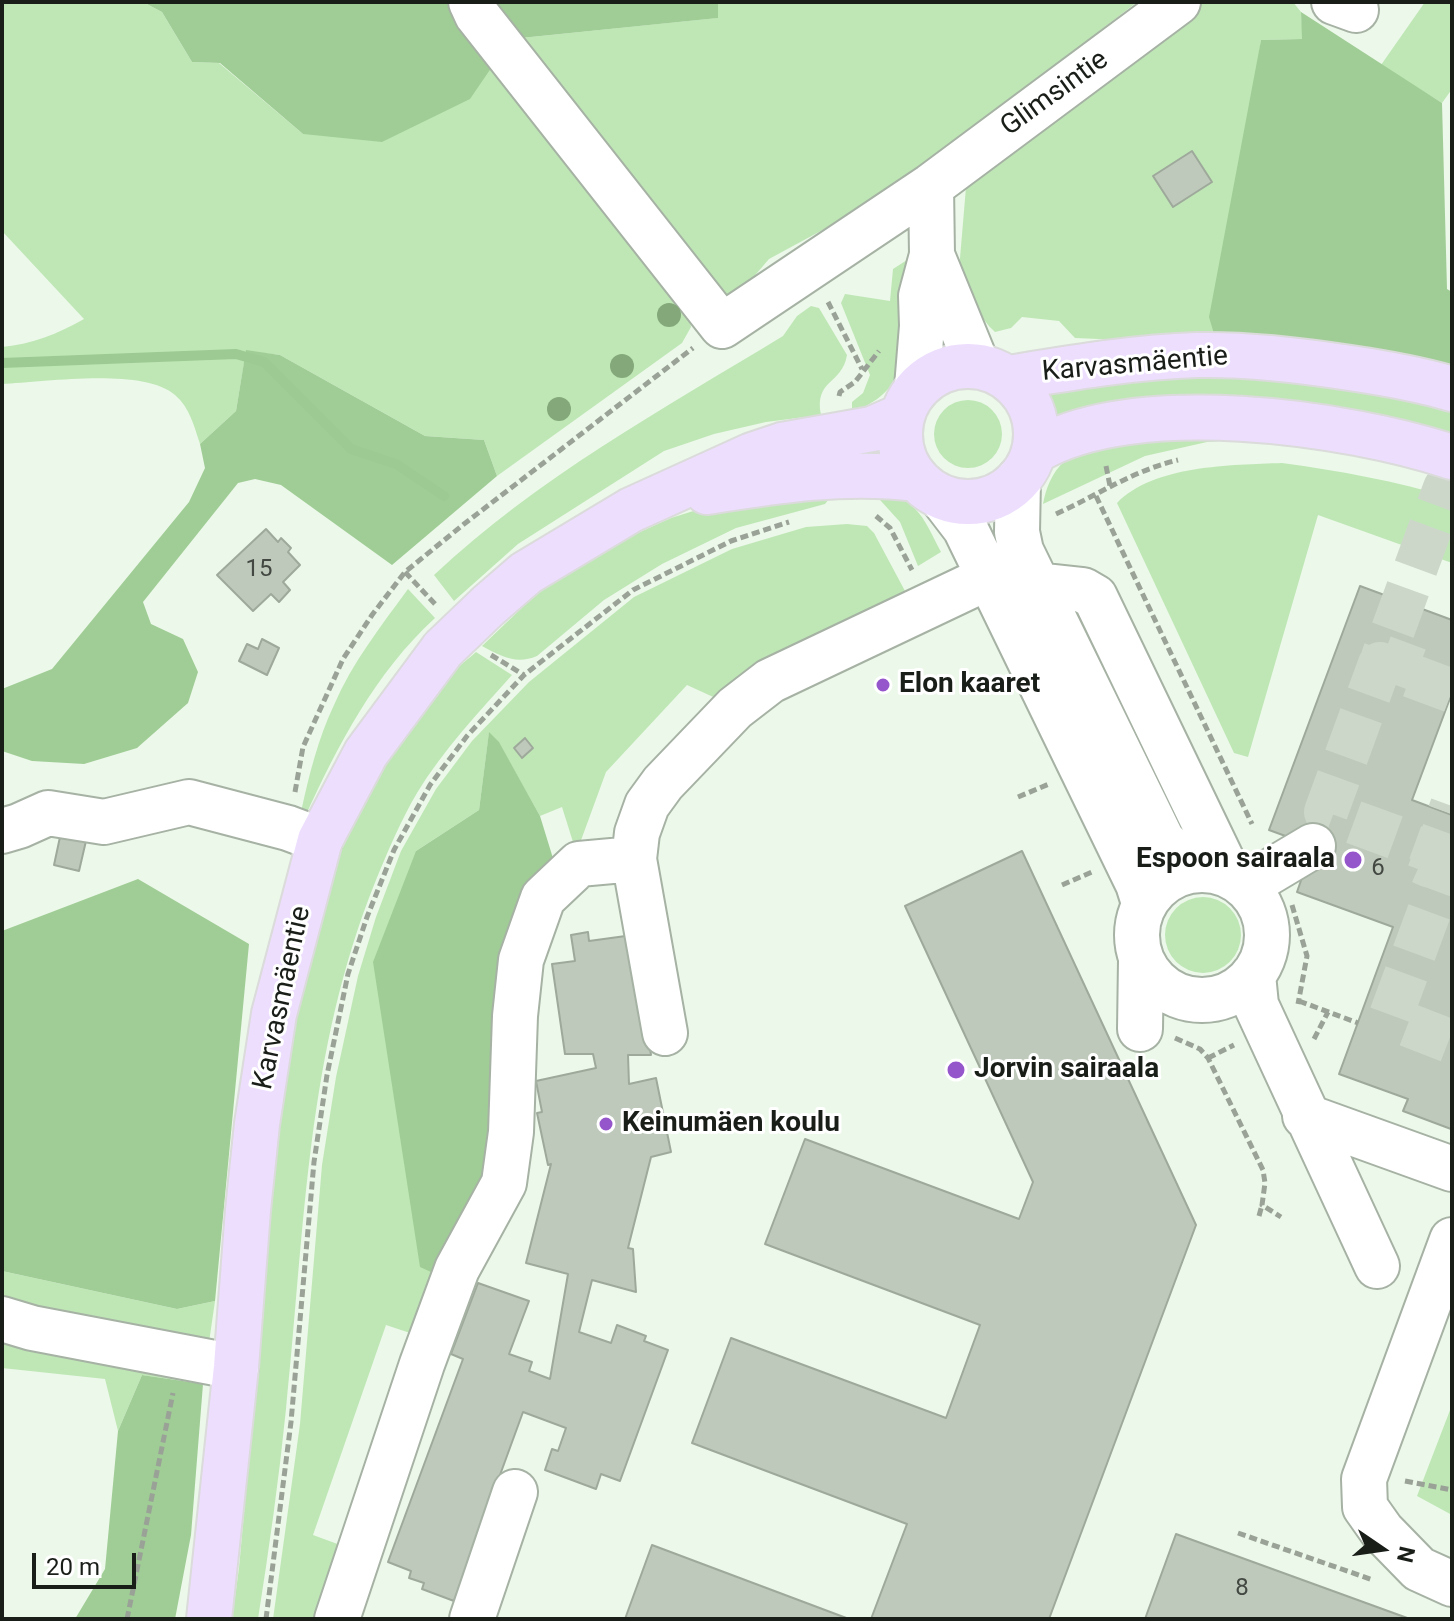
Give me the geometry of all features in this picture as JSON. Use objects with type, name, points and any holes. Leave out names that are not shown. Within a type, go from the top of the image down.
[{"type":"main road","name":"Karvasmäentie","points":[[992,372],[1196,355],[1243,356],[1291,359],[1370,371],[1452,389]]},
{"type":"main road","points":[[944,369],[992,372],[1020,389],[1032,410],[1037,435],[1026,465],[991,498],[976,502],[929,488],[901,449],[899,433],[909,402],[930,376],[944,369]]},
{"type":"main road","name":"Karvasmäentie","points":[[209,1619],[236,1367],[250,1196],[274,1014],[304,834],[455,636],[526,573],[631,510],[752,455],[782,445],[872,429],[909,402]]},
{"type":"main road","name":"Karvasmäentie","points":[[1026,465],[1055,439],[1097,426],[1152,418],[1208,418],[1314,427],[1382,439],[1452,457]]},
{"type":"main road","name":"Karvasmäentie","points":[[631,510],[707,492],[847,474],[878,474],[929,488]]},
{"type":"street","points":[[471,2],[477,15],[722,326]]},
{"type":"street","name":"Glimsintie","points":[[722,326],[931,186],[1178,2]]},
{"type":"street","points":[[909,402],[921,296],[932,255],[931,186]]},
{"type":"street","points":[[932,255],[992,372]]},
{"type":"street","points":[[1026,465],[1017,532],[1021,551],[1162,840],[1222,877],[1257,901],[1265,919],[1267,939],[1263,958],[1253,975],[1240,988],[1222,997],[1171,1001],[1157,1010],[1140,1029],[1141,960],[1137,931],[1144,903],[1156,887],[1172,876],[1222,877],[1313,846]]},
{"type":"street","points":[[929,488],[965,528],[1138,884],[1144,903]]},
{"type":"street","points":[[665,1033],[634,859],[637,833],[647,805],[663,783],[735,708],[770,681],[987,578]]},
{"type":"street","points":[[2,831],[48,813],[104,822],[189,802],[304,834]]},
{"type":"street","points":[[337,1619],[457,1269],[504,1183],[511,1132],[515,1016],[521,960],[543,898],[579,864],[634,859]]},
{"type":"street","points":[[1141,960],[1151,977],[1183,998]]},
{"type":"street","points":[[1253,975],[1256,1005],[1377,1266]]},
{"type":"street","points":[[1305,1116],[1452,1169]]},
{"type":"street","points":[[1418,1579],[1365,1507],[1364,1479],[1452,1240]]},
{"type":"street","points":[[2,1319],[32,1328],[236,1367]]},
{"type":"street","points":[[472,1619],[515,1492]]},
{"type":"path","points":[[837,296],[828,301],[862,369]]},
{"type":"path","points":[[304,834],[303,747],[343,659],[405,572],[722,326]]},
{"type":"path","points":[[864,512],[890,528],[917,581]]},
{"type":"path","points":[[266,1619],[291,1422],[314,1162],[327,1075],[348,974],[394,850],[430,785],[467,736],[524,675],[633,590],[731,541],[803,518]]},
{"type":"path","points":[[405,572],[455,636],[524,675]]},
{"type":"path","points":[[1018,797],[1050,784]]},
{"type":"path","points":[[1299,1001],[1358,1023]]},
{"type":"path","points":[[1145,1024],[1200,1049],[1208,1058],[1263,1170],[1265,1183],[1259,1216]]},
{"type":"path","points":[[1262,1205],[1281,1217]]},
{"type":"path","points":[[127,1619],[180,1356]]},
{"type":"path","points":[[1405,1481],[1452,1490]]},
{"type":"path","points":[[1238,1533],[1418,1579]]},
{"type":"green space","points":[[2,2],[143,2],[162,12],[192,62],[219,63],[303,134],[497,60],[688,306],[691,327],[682,343],[497,476],[484,440],[425,436],[280,355],[246,351],[236,411],[200,444],[184,406],[175,395],[160,386],[141,381],[92,378],[2,384],[2,347],[44,338],[84,319],[2,231]]},
{"type":"green space","points":[[143,2],[718,2],[718,18],[511,39],[470,99],[382,142],[303,134],[220,63],[192,62],[162,12]]},
{"type":"green space","points":[[718,2],[1137,2],[976,127],[841,220],[769,259],[733,301],[711,298],[511,39],[717,18]]},
{"type":"green space","points":[[1197,2],[1293,2],[1301,12],[1303,39],[1261,40],[1217,344],[1075,338],[1059,321],[1022,317],[1011,328],[995,332],[958,282],[966,187]]},
{"type":"green space","points":[[1425,2],[1452,2],[1452,89],[1442,103],[1381,65]]},
{"type":"green space","points":[[1301,12],[1442,103],[1447,289],[1452,292],[1452,377],[1217,344],[1209,317],[1261,40],[1302,39]]},
{"type":"green space","points":[[907,260],[903,305],[905,355],[901,370],[884,393],[869,405],[852,412],[852,402],[863,393],[870,375],[841,303],[845,294],[890,301],[893,269]]},
{"type":"green space","points":[[811,306],[819,308],[847,355],[840,372],[821,395],[821,415],[766,422],[714,434],[664,451],[518,544],[454,601],[434,575],[515,507],[558,476],[783,336],[797,316]]},
{"type":"green space","points":[[246,350],[280,355],[425,436],[484,440],[497,476],[392,565],[281,485],[255,479],[238,483],[143,602],[151,624],[183,639],[198,672],[188,703],[137,748],[84,764],[32,761],[2,751],[2,689],[52,669],[189,502],[205,468],[200,444],[236,411]]},
{"type":"green space","points":[[1243,370],[1452,402],[1452,443],[1101,409],[1056,415],[1046,390]]},
{"type":"green space","points":[[968,400],[992,410],[1002,434],[992,458],[968,468],[944,458],[934,434],[944,410]]},
{"type":"green space","points":[[1158,438],[1260,438],[1207,442],[1145,456],[1043,504],[1050,481],[1060,465],[1083,451],[1105,444]]},
{"type":"green space","points":[[1282,463],[1368,477],[1452,498],[1452,563],[1318,515],[1248,757],[1234,753],[1117,503],[1133,490],[1172,474],[1217,467]]},
{"type":"green space","points":[[837,489],[825,504],[736,528],[662,564],[604,600],[537,656],[515,659],[482,646],[531,599],[589,555],[671,518],[751,493]]},
{"type":"green space","points":[[871,490],[899,498],[916,509],[941,552],[918,566],[900,522]]},
{"type":"green space","points":[[867,526],[874,533],[905,591],[904,600],[722,701],[687,685],[606,772],[580,843],[573,842],[562,807],[540,816],[499,743],[489,733],[479,810],[416,851],[442,1277],[419,1336],[386,1325],[313,1535],[343,1546],[323,1619],[273,1619],[300,1424],[322,1165],[336,1077],[358,976],[401,851],[436,789],[472,741],[529,682],[634,597],[732,549],[806,527]]},
{"type":"green space","points":[[408,589],[435,618],[376,686],[345,737],[305,817],[301,812],[311,771],[323,731],[341,689]]},
{"type":"green space","points":[[476,652],[512,675],[462,732],[417,793],[376,880],[335,1010],[312,1141],[283,1435],[258,1619],[232,1619],[280,1118],[306,965],[326,891],[354,820],[390,752],[435,688]]},
{"type":"green space","points":[[489,732],[499,742],[540,816],[556,868],[497,1156],[442,1277],[420,1267],[373,962],[416,851],[479,810]]},
{"type":"green space","points":[[138,879],[249,944],[215,1301],[177,1309],[2,1271],[2,931]]},
{"type":"green space","points":[[1203,897],[1218,900],[1230,908],[1238,920],[1241,935],[1238,950],[1230,962],[1218,970],[1203,973],[1188,970],[1176,962],[1168,950],[1165,935],[1168,920],[1176,908],[1188,900]]},
{"type":"green space","points":[[2,1271],[177,1309],[215,1301],[203,1384],[142,1375],[118,1431],[105,1379],[2,1368]]},
{"type":"green space","points":[[142,1375],[203,1384],[191,1535],[175,1619],[75,1619],[105,1569],[118,1431]]},
{"type":"green space","points":[[1452,1405],[1452,1515],[1417,1496]]},
{"type":"building","points":[[1192,151],[1212,182],[1173,207],[1153,176]]},
{"type":"building","points":[[266,529],[278,542],[281,538],[291,548],[288,552],[300,565],[283,582],[290,590],[279,602],[271,594],[253,611],[217,575]]},
{"type":"building","points":[[1360,586],[1452,620],[1452,693],[1412,800],[1452,815],[1451,1129],[1403,1111],[1408,1099],[1339,1074],[1393,927],[1297,892],[1313,846],[1269,830]]},
{"type":"building","points":[[262,639],[279,648],[267,675],[239,661],[247,644],[258,649]]},
{"type":"building","points":[[525,738],[533,748],[522,758],[514,748]]},
{"type":"building","points":[[63,823],[89,828],[79,871],[54,865]]},
{"type":"building","points":[[1022,851],[1196,1225],[1049,1619],[871,1619],[907,1524],[692,1443],[731,1338],[946,1418],[980,1325],[765,1244],[805,1139],[1019,1219],[1033,1182],[905,906]]},
{"type":"building","points":[[588,932],[589,941],[633,935],[651,1055],[628,1055],[629,1084],[656,1078],[671,1152],[651,1157],[628,1248],[633,1249],[636,1292],[592,1280],[579,1332],[611,1343],[617,1325],[646,1336],[644,1341],[668,1350],[620,1481],[601,1474],[596,1489],[545,1470],[552,1449],[558,1451],[566,1428],[523,1412],[454,1601],[422,1589],[424,1583],[409,1578],[411,1571],[388,1562],[463,1359],[451,1354],[478,1283],[529,1301],[509,1354],[532,1362],[529,1371],[550,1379],[568,1274],[526,1263],[551,1164],[548,1165],[537,1113],[542,1112],[536,1081],[596,1068],[593,1054],[565,1054],[552,964],[575,961],[571,935]]},
{"type":"building","points":[[1176,1534],[1366,1603],[1410,1619],[1145,1619]]},
{"type":"building","points":[[652,1545],[849,1619],[625,1619]]},
{"type":"waterway","points":[[2,363],[236,354],[264,362],[351,449],[396,464],[444,496]]},
{"type":"tunnel","points":[[1418,670],[1383,657],[1445,488],[1452,478]]},
{"type":"tunnel","points":[[1452,691],[1380,664],[1326,812],[1452,858]]},
{"type":"tunnel","points":[[1421,862],[1430,866],[1452,806]]},
{"type":"tunnel","points":[[1452,850],[1390,1018],[1452,1042]]},
{"type":"place","name":"Elon kaaret","points":[[883,685]]},
{"type":"place","name":"Espoon sairaala","points":[[1353,860]]},
{"type":"place","name":"Jorvin sairaala","points":[[956,1070]]},
{"type":"place","name":"Keinumäen koulu","points":[[606,1124]]}]
